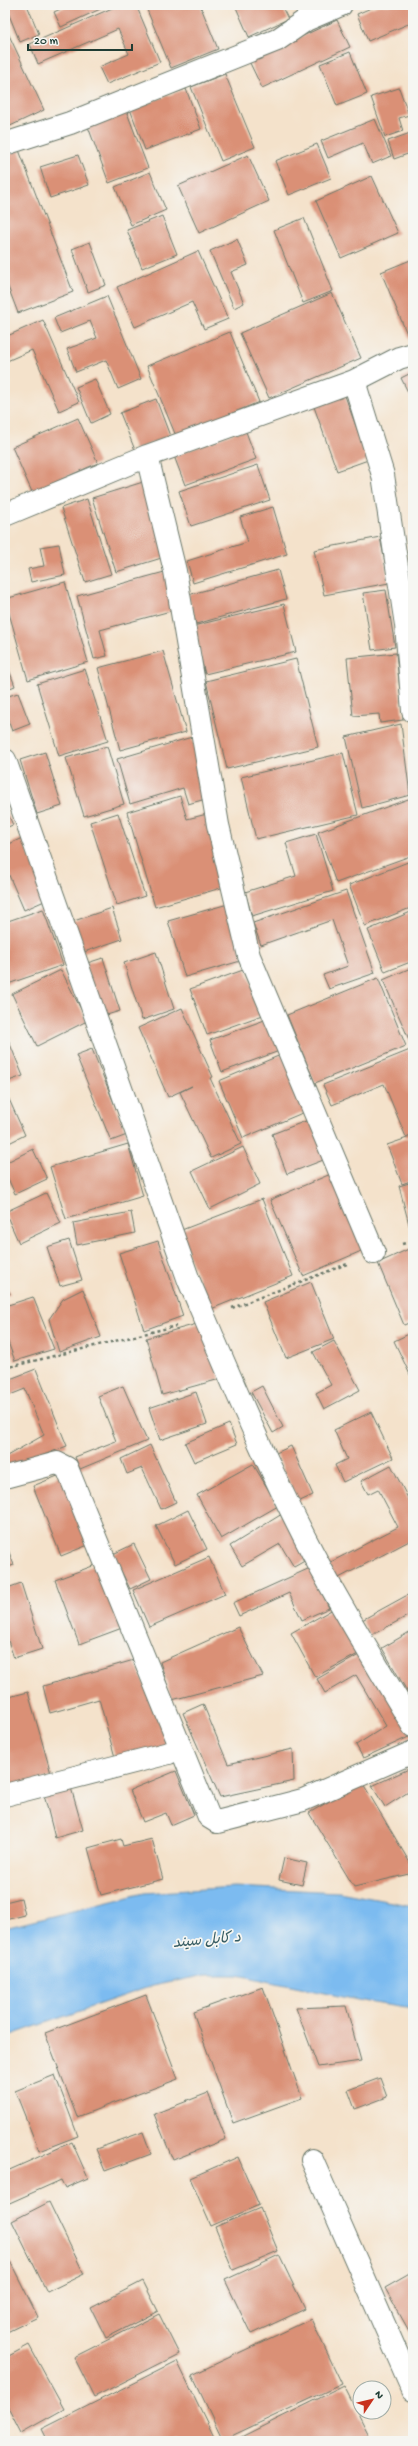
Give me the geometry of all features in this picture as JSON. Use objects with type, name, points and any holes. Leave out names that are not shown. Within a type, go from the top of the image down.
[{"type":"street","points":[[5,144],[70,123],[277,40],[302,12],[341,5]]},
{"type":"street","points":[[5,515],[146,456],[354,381],[399,358],[413,354]]},
{"type":"street","points":[[354,381],[383,476],[406,625],[413,711]]},
{"type":"street","points":[[146,456],[175,570],[218,824],[249,956],[374,1253]]},
{"type":"street","points":[[5,760],[189,1281],[202,1312],[259,1444],[330,1584],[413,1726]]},
{"type":"street","points":[[5,1478],[57,1463],[68,1468],[209,1817],[217,1822],[303,1800],[413,1752]]},
{"type":"street","points":[[5,1796],[169,1753]]},
{"type":"street","points":[[312,2160],[413,2390]]},
{"type":"water","name":"د کابل سيند","points":[[234,1887],[339,1892],[413,1906],[413,2009],[367,2002],[238,1975],[205,1975],[152,1986],[5,2037],[5,1928],[144,1893]]},
{"type":"building","points":[[5,5],[27,5],[39,34],[20,42]]},
{"type":"building","points":[[69,5],[109,5],[61,27],[54,12]]},
{"type":"building","points":[[119,5],[136,5],[160,62],[107,84],[99,67],[129,54],[118,29],[38,64],[30,44]]},
{"type":"building","points":[[145,5],[200,5],[218,49],[171,68]]},
{"type":"building","points":[[235,5],[281,5],[288,19],[249,37]]},
{"type":"building","points":[[378,5],[413,5],[413,22],[368,41],[357,14]]},
{"type":"building","points":[[337,20],[350,47],[262,88],[249,61]]},
{"type":"building","points":[[8,33],[44,110],[6,128],[5,35]]},
{"type":"building","points":[[350,52],[367,94],[337,106],[320,64]]},
{"type":"building","points":[[225,74],[255,147],[221,161],[191,87]]},
{"type":"building","points":[[399,88],[409,115],[399,118],[403,131],[385,137],[371,97]]},
{"type":"building","points":[[186,89],[201,129],[145,150],[130,109]]},
{"type":"building","points":[[126,110],[148,168],[109,183],[87,124]]},
{"type":"building","points":[[375,119],[391,156],[372,164],[363,143],[328,158],[321,141]]},
{"type":"building","points":[[413,132],[413,152],[394,159],[388,141]]},
{"type":"building","points":[[317,144],[331,178],[289,195],[275,161]]},
{"type":"building","points":[[19,150],[73,292],[18,313],[5,279],[5,155]]},
{"type":"building","points":[[78,155],[89,185],[50,198],[40,167]]},
{"type":"building","points":[[248,155],[269,201],[199,233],[178,186]]},
{"type":"building","points":[[150,172],[166,210],[131,225],[115,187]]},
{"type":"building","points":[[372,176],[398,233],[341,258],[316,201]]},
{"type":"building","points":[[162,216],[177,254],[142,268],[127,230]]},
{"type":"building","points":[[304,218],[333,291],[303,303],[274,230]]},
{"type":"building","points":[[237,239],[248,265],[231,272],[244,303],[234,308],[210,251]]},
{"type":"building","points":[[90,242],[106,285],[88,292],[72,249]]},
{"type":"building","points":[[198,251],[228,319],[204,329],[192,302],[135,327],[117,287]]},
{"type":"building","points":[[413,259],[413,340],[410,341],[381,272]]},
{"type":"building","points":[[332,293],[361,358],[269,398],[240,333]]},
{"type":"building","points":[[107,296],[141,379],[118,389],[106,360],[76,372],[67,349],[97,338],[90,321],[60,333],[54,318]]},
{"type":"building","points":[[43,320],[79,402],[59,411],[32,350],[7,361],[5,357],[5,337]]},
{"type":"building","points":[[230,332],[259,402],[176,436],[147,366]]},
{"type":"building","points":[[413,372],[413,402],[401,378]]},
{"type":"building","points":[[95,379],[110,414],[91,423],[76,387]]},
{"type":"building","points":[[344,393],[368,460],[337,471],[313,404]]},
{"type":"building","points":[[156,399],[170,436],[135,450],[120,413]]},
{"type":"building","points":[[78,418],[98,463],[32,492],[12,447]]},
{"type":"building","points":[[245,429],[256,459],[185,485],[174,456]]},
{"type":"building","points":[[258,465],[270,500],[191,526],[179,491]]},
{"type":"building","points":[[143,482],[168,556],[116,572],[92,498]]},
{"type":"building","points":[[87,499],[111,574],[85,582],[61,508]]},
{"type":"building","points":[[273,507],[287,554],[193,583],[187,561],[248,542],[240,517]]},
{"type":"building","points":[[380,537],[389,583],[324,595],[314,550]]},
{"type":"building","points":[[59,544],[65,575],[31,582],[28,569],[44,566],[40,547]]},
{"type":"building","points":[[278,570],[286,599],[196,624],[188,595]]},
{"type":"building","points":[[168,571],[178,609],[100,630],[107,656],[94,659],[77,596]]},
{"type":"building","points":[[65,582],[88,662],[28,680],[5,599]]},
{"type":"building","points":[[386,590],[395,647],[372,650],[363,593]]},
{"type":"building","points":[[284,604],[296,652],[205,674],[193,626]]},
{"type":"building","points":[[163,651],[186,732],[120,750],[98,668]]},
{"type":"building","points":[[396,653],[403,720],[380,723],[379,714],[353,716],[347,658]]},
{"type":"building","points":[[5,659],[15,686],[5,690]]},
{"type":"building","points":[[296,659],[318,747],[227,769],[206,681]]},
{"type":"building","points":[[85,669],[108,741],[59,756],[37,684]]},
{"type":"building","points":[[18,693],[30,724],[12,731],[5,712],[5,697]]},
{"type":"building","points":[[401,724],[410,795],[362,808],[346,737]]},
{"type":"building","points":[[192,737],[209,798],[188,804],[183,788],[130,804],[117,759]]},
{"type":"building","points":[[107,746],[124,804],[84,816],[66,758]]},
{"type":"building","points":[[45,752],[62,806],[37,814],[20,760]]},
{"type":"building","points":[[343,753],[358,815],[256,839],[241,777]]},
{"type":"building","points":[[180,796],[187,819],[207,814],[228,886],[155,907],[127,812]]},
{"type":"building","points":[[411,798],[413,855],[336,883],[318,832]]},
{"type":"building","points":[[5,808],[13,825],[5,828]]},
{"type":"building","points":[[118,813],[145,896],[117,905],[90,822]]},
{"type":"building","points":[[316,834],[333,891],[252,916],[245,892],[296,876],[286,843]]},
{"type":"building","points":[[22,838],[49,899],[24,910],[8,873],[5,874],[5,846]]},
{"type":"building","points":[[413,860],[413,907],[365,926],[349,885]]},
{"type":"building","points":[[346,891],[375,973],[329,989],[323,975],[348,966],[332,920],[261,945],[253,923]]},
{"type":"building","points":[[228,904],[244,960],[185,977],[168,921]]},
{"type":"building","points":[[112,908],[122,939],[81,953],[71,922]]},
{"type":"building","points":[[43,909],[63,965],[5,985],[5,922]]},
{"type":"building","points":[[413,911],[413,961],[385,972],[368,930]]},
{"type":"building","points":[[156,952],[174,1009],[142,1020],[124,963]]},
{"type":"building","points":[[103,958],[120,1011],[100,1017],[84,964]]},
{"type":"building","points":[[413,967],[413,1044],[411,1044],[383,980]]},
{"type":"building","points":[[246,969],[263,1015],[207,1035],[190,989]]},
{"type":"building","points":[[61,970],[87,1021],[37,1046],[12,994]]},
{"type":"building","points":[[378,978],[406,1046],[315,1083],[287,1015]]},
{"type":"building","points":[[182,1008],[213,1077],[210,1078],[241,1144],[211,1158],[180,1092],[192,1086],[168,1097],[138,1028]]},
{"type":"building","points":[[270,1018],[282,1050],[222,1072],[210,1040]]},
{"type":"building","points":[[5,1032],[23,1076],[6,1082],[5,1080]]},
{"type":"building","points":[[92,1049],[127,1135],[111,1141],[76,1055]]},
{"type":"building","points":[[410,1050],[413,1059],[413,1134],[406,1137],[384,1084],[332,1105],[323,1085]]},
{"type":"building","points":[[283,1054],[307,1111],[243,1138],[219,1081]]},
{"type":"building","points":[[8,1097],[25,1135],[5,1145],[5,1098]]},
{"type":"building","points":[[311,1119],[326,1159],[287,1174],[272,1134]]},
{"type":"building","points":[[413,1136],[413,1180],[402,1184],[387,1145]]},
{"type":"building","points":[[128,1144],[143,1196],[66,1219],[50,1167]]},
{"type":"building","points":[[243,1147],[260,1184],[210,1209],[192,1171]]},
{"type":"building","points":[[33,1149],[47,1179],[15,1194],[5,1172],[5,1163]]},
{"type":"building","points":[[333,1173],[366,1249],[303,1276],[270,1200]]},
{"type":"building","points":[[413,1182],[413,1231],[411,1232],[399,1186]]},
{"type":"building","points":[[46,1193],[61,1223],[19,1243],[5,1212]]},
{"type":"building","points":[[262,1199],[293,1276],[211,1309],[179,1231]]},
{"type":"building","points":[[131,1212],[135,1233],[77,1245],[73,1223]]},
{"type":"building","points":[[69,1240],[82,1280],[60,1286],[47,1247]]},
{"type":"building","points":[[158,1241],[183,1316],[144,1330],[119,1253]]},
{"type":"building","points":[[413,1247],[413,1321],[404,1325],[378,1263]]},
{"type":"building","points":[[5,1282],[10,1294],[5,1296]]},
{"type":"building","points":[[311,1282],[334,1339],[286,1358],[263,1302]]},
{"type":"building","points":[[83,1289],[101,1337],[59,1352],[49,1319],[63,1299]]},
{"type":"building","points":[[33,1297],[54,1349],[15,1361],[5,1334],[5,1306]]},
{"type":"building","points":[[204,1322],[220,1379],[162,1395],[146,1338]]},
{"type":"building","points":[[413,1332],[413,1381],[394,1341]]},
{"type":"building","points":[[334,1341],[360,1390],[324,1409],[316,1393],[331,1385],[313,1352]]},
{"type":"building","points":[[36,1369],[67,1446],[5,1470],[5,1457],[44,1435],[25,1389],[5,1397],[5,1381]]},
{"type":"building","points":[[123,1386],[147,1441],[80,1469],[75,1457],[116,1441],[98,1396]]},
{"type":"building","points":[[262,1386],[283,1427],[273,1433],[251,1392]]},
{"type":"building","points":[[196,1392],[207,1424],[160,1440],[149,1408]]},
{"type":"building","points":[[371,1412],[393,1458],[343,1482],[335,1465],[347,1459],[334,1430]]},
{"type":"building","points":[[229,1424],[237,1444],[194,1462],[185,1443]]},
{"type":"building","points":[[150,1445],[176,1502],[161,1509],[142,1468],[127,1474],[121,1459]]},
{"type":"building","points":[[291,1446],[313,1495],[298,1502],[276,1453]]},
{"type":"building","points":[[253,1464],[278,1506],[221,1539],[197,1495]]},
{"type":"building","points":[[391,1465],[413,1508],[413,1539],[335,1580],[327,1564],[398,1527],[378,1489],[368,1494],[361,1481]]},
{"type":"building","points":[[65,1473],[93,1543],[61,1556],[33,1486]]},
{"type":"building","points":[[188,1510],[207,1549],[175,1564],[156,1526]]},
{"type":"building","points":[[282,1514],[308,1559],[294,1567],[280,1544],[242,1566],[230,1546]]},
{"type":"building","points":[[5,1542],[14,1565],[5,1568]]},
{"type":"building","points":[[134,1544],[151,1579],[130,1589],[113,1554]]},
{"type":"building","points":[[209,1557],[225,1594],[149,1627],[133,1590]]},
{"type":"building","points":[[98,1564],[122,1628],[79,1644],[55,1580]]},
{"type":"building","points":[[310,1568],[329,1608],[302,1620],[289,1593],[239,1616],[233,1603]]},
{"type":"building","points":[[21,1583],[42,1649],[14,1658],[5,1632],[5,1589]]},
{"type":"building","points":[[413,1592],[413,1613],[370,1636],[362,1620]]},
{"type":"building","points":[[333,1609],[358,1654],[315,1677],[291,1633]]},
{"type":"building","points":[[238,1627],[263,1676],[172,1700],[160,1662]]},
{"type":"building","points":[[413,1630],[413,1697],[411,1698],[382,1648]]},
{"type":"building","points":[[364,1652],[413,1735],[363,1758],[356,1745],[386,1726],[356,1675],[325,1693],[317,1679]]},
{"type":"building","points":[[134,1660],[171,1746],[116,1761],[99,1699],[50,1713],[43,1686]]},
{"type":"building","points":[[28,1692],[52,1777],[5,1790],[5,1698]]},
{"type":"building","points":[[203,1704],[228,1764],[293,1749],[294,1781],[220,1797],[183,1713]]},
{"type":"building","points":[[413,1767],[413,1789],[385,1807],[372,1786]]},
{"type":"building","points":[[176,1771],[194,1815],[171,1825],[166,1813],[143,1822],[130,1790]]},
{"type":"building","points":[[362,1782],[413,1868],[413,1873],[354,1887],[309,1813]]},
{"type":"building","points":[[70,1784],[83,1830],[55,1838],[43,1791]]},
{"type":"building","points":[[121,1839],[123,1846],[152,1839],[163,1879],[101,1895],[88,1848]]},
{"type":"building","points":[[284,1858],[307,1863],[302,1885],[279,1880]]},
{"type":"building","points":[[21,1898],[25,1915],[5,1920],[5,1902]]},
{"type":"building","points":[[263,1987],[302,2098],[233,2123],[193,2012]]},
{"type":"building","points":[[146,1995],[178,2079],[77,2117],[45,2033]]},
{"type":"building","points":[[346,2006],[361,2061],[318,2067],[296,2008]]},
{"type":"building","points":[[55,2075],[78,2136],[39,2151],[15,2091]]},
{"type":"building","points":[[380,2078],[387,2097],[355,2109],[348,2090]]},
{"type":"building","points":[[208,2093],[226,2139],[173,2160],[154,2114]]},
{"type":"building","points":[[143,2132],[151,2154],[105,2171],[96,2149]]},
{"type":"building","points":[[72,2142],[88,2178],[65,2188],[61,2180],[5,2205],[5,2172]]},
{"type":"building","points":[[238,2157],[259,2205],[211,2226],[190,2178]]},
{"type":"building","points":[[49,2202],[84,2274],[47,2292],[12,2221]]},
{"type":"building","points":[[260,2208],[278,2251],[233,2270],[215,2227]]},
{"type":"building","points":[[5,2251],[38,2317],[5,2333]]},
{"type":"building","points":[[279,2255],[305,2309],[251,2334],[225,2280]]},
{"type":"building","points":[[413,2272],[413,2338],[385,2288]]},
{"type":"building","points":[[143,2281],[158,2311],[106,2338],[91,2308]]},
{"type":"building","points":[[159,2314],[179,2354],[94,2397],[74,2357]]},
{"type":"building","points":[[311,2319],[342,2384],[223,2440],[192,2375]]},
{"type":"building","points":[[29,2345],[64,2409],[21,2433],[5,2402],[5,2358]]},
{"type":"building","points":[[177,2361],[216,2441],[48,2441],[42,2429]]},
{"type":"building","points":[[344,2386],[352,2402],[352,2420],[361,2420],[372,2441],[233,2441]]}]
